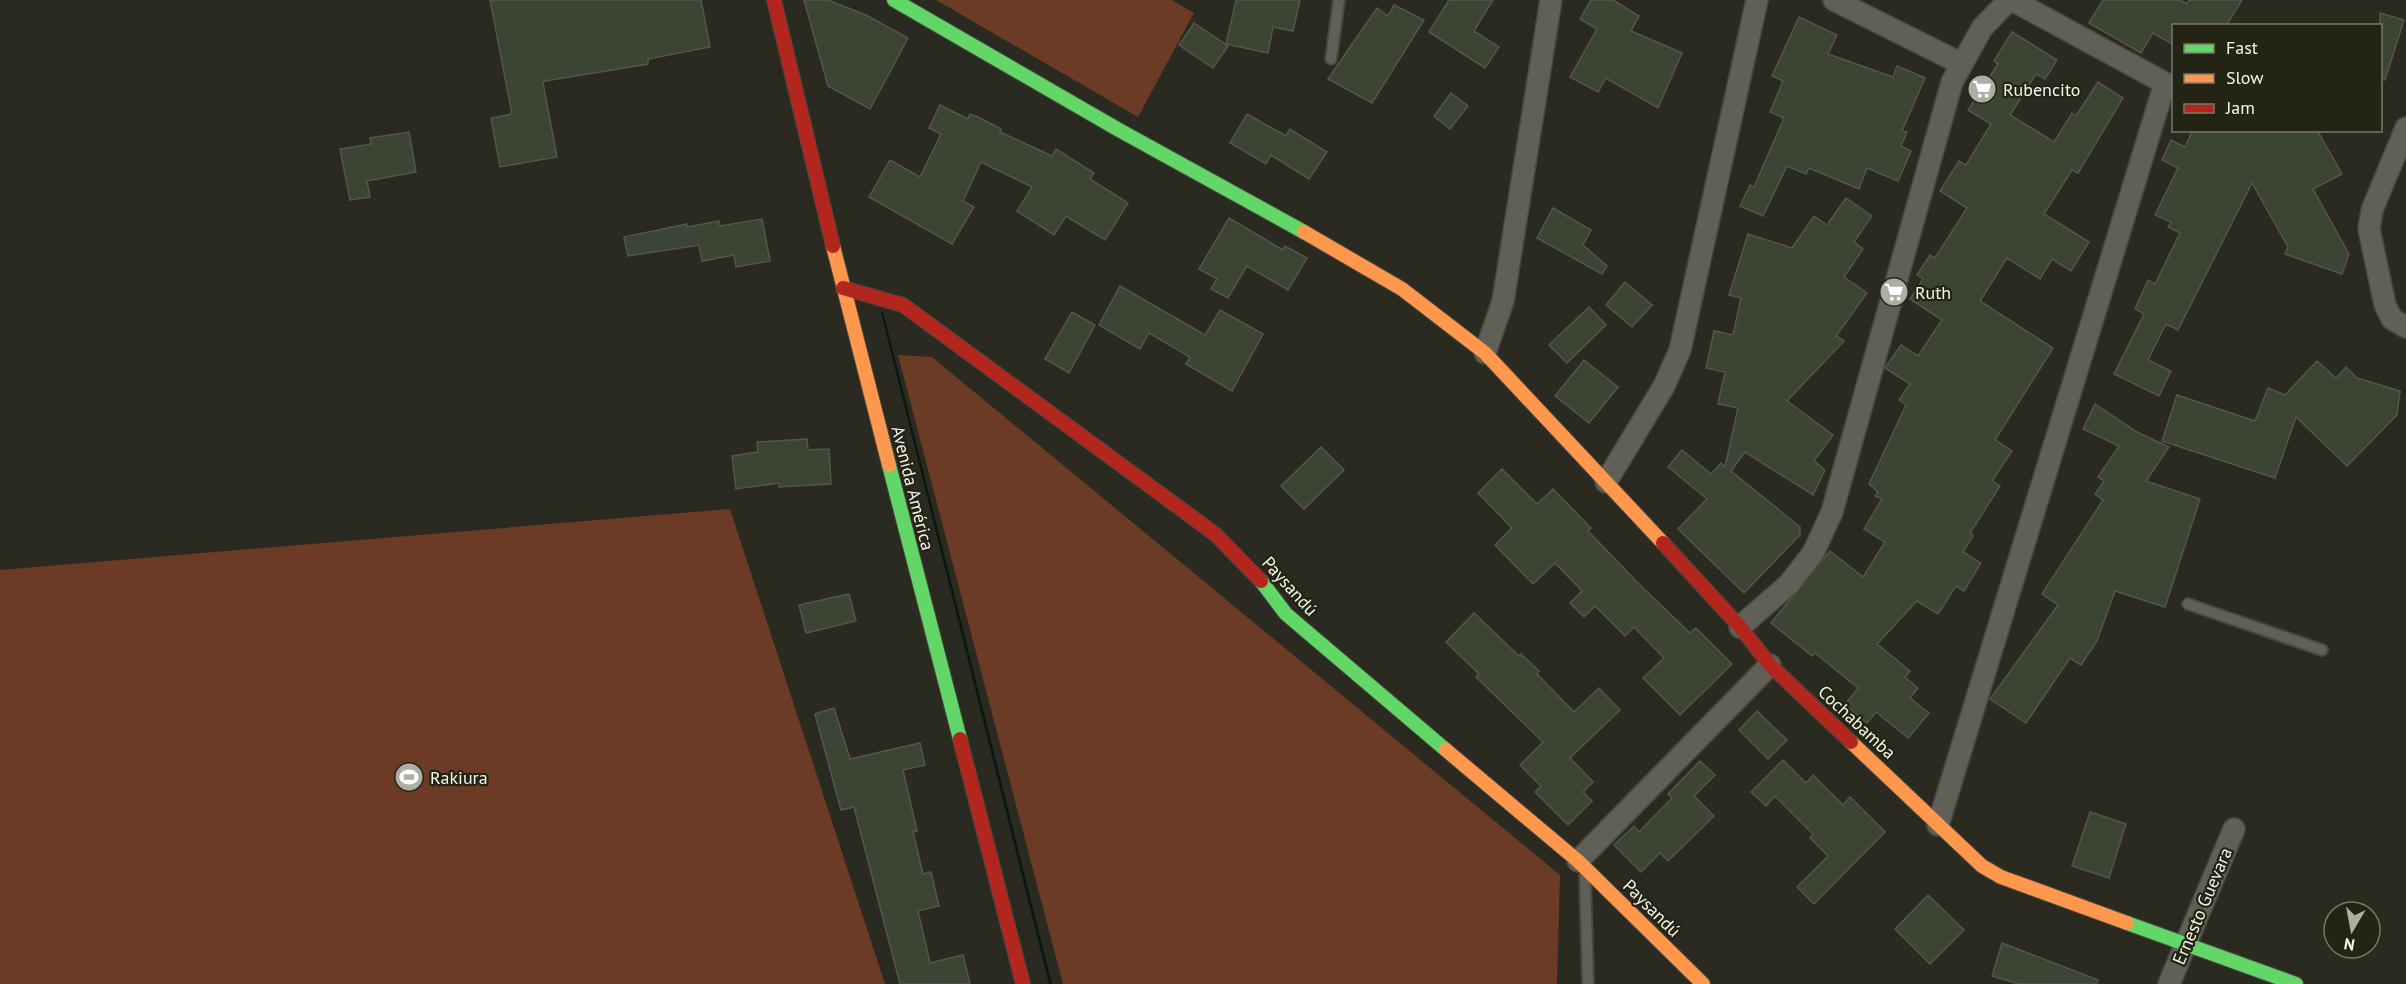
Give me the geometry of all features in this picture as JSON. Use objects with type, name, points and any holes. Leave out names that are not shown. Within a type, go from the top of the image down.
[{"type":"street","name":"Avenida América","points":[[774,0],[843,288],[1023,984]]},
{"type":"street","name":"Cochabamba","points":[[894,0],[1119,130],[1394,283],[1441,317],[1485,353],[1740,627],[1770,665],[1982,866],[2001,877],[2296,984]]},
{"type":"street","points":[[1485,353],[1503,301],[1551,0]]},
{"type":"street","points":[[1606,482],[1664,386],[1680,350],[1757,0]]},
{"type":"street","points":[[1834,0],[1960,63]]},
{"type":"street","points":[[1740,627],[1789,584],[1813,553],[1832,512],[1949,93],[1960,63],[1982,28],[2011,0],[2169,86],[1938,825]]},
{"type":"street","points":[[2406,128],[2372,210],[2369,229],[2385,305],[2392,319],[2406,327]]},
{"type":"street","name":"Paysandú","points":[[843,288],[903,305],[1215,534],[1254,572],[1286,614],[1581,864],[1702,984]]},
{"type":"street","points":[[1581,864],[1770,665]]},
{"type":"street","name":"Ernesto Guevara","points":[[2169,984],[2234,829]]},
{"type":"lane","points":[[1331,59],[1339,0]]},
{"type":"lane","points":[[2188,604],[2322,650]]},
{"type":"lane","points":[[1581,864],[1588,984]]},
{"type":"shaded area","points":[[936,0],[1172,0],[1194,13],[1138,117]]},
{"type":"shaded area","points":[[883,311],[1052,984],[1049,984],[881,313]]},
{"type":"shaded area","points":[[898,355],[932,357],[1560,875],[1557,984],[1063,984]]},
{"type":"shaded area","name":"Rakiura","points":[[730,509],[885,984],[0,984],[0,570]]},
{"type":"building","points":[[490,0],[701,0],[710,47],[648,59],[648,64],[545,81],[543,83],[557,157],[500,167],[491,118],[512,114]]},
{"type":"building","points":[[804,0],[828,0],[866,15],[908,38],[870,109],[828,86]]},
{"type":"building","points":[[1236,0],[1300,0],[1293,31],[1273,27],[1268,53],[1226,44]]},
{"type":"building","points":[[1449,0],[1493,0],[1474,31],[1499,47],[1485,68],[1429,32]]},
{"type":"building","points":[[1591,0],[1613,0],[1639,16],[1631,31],[1682,53],[1658,108],[1606,78],[1598,92],[1570,77],[1597,29],[1580,19]]},
{"type":"building","points":[[2103,0],[2180,0],[2187,4],[2189,0],[2242,0],[2227,24],[2172,24],[2172,44],[2153,33],[2141,53],[2089,23]]},
{"type":"building","points":[[1394,5],[1424,20],[1372,103],[1328,79],[1377,8],[1388,16]]},
{"type":"building","points":[[2380,13],[2404,20],[2385,80],[2382,79],[2382,24],[2380,24]]},
{"type":"building","points":[[1799,17],[1837,35],[1828,54],[1893,77],[1897,66],[1925,78],[1902,131],[1907,132],[1901,146],[1911,151],[1898,181],[1867,168],[1859,189],[1809,168],[1806,174],[1787,166],[1763,216],[1740,206],[1750,185],[1754,187],[1784,118],[1770,112],[1783,81],[1772,76]]},
{"type":"building","points":[[1194,23],[1228,46],[1213,68],[1179,45]]},
{"type":"building","points":[[2012,32],[2057,60],[2045,79],[2036,74],[2010,115],[2054,142],[2072,113],[2076,116],[2098,82],[2123,98],[2078,173],[2072,170],[2044,214],[2089,242],[2071,271],[2052,259],[2040,279],[2007,258],[1980,301],[2053,348],[1995,440],[2012,451],[1992,481],[2000,486],[1970,533],[1973,536],[1963,552],[1981,563],[1964,591],[1956,586],[1938,614],[1917,601],[1877,644],[1910,671],[1905,677],[1918,688],[1910,698],[1929,713],[1908,738],[1876,712],[1867,723],[1845,705],[1858,688],[1815,653],[1812,656],[1771,623],[1830,551],[1863,577],[1885,542],[1864,529],[1882,499],[1875,496],[1878,492],[1869,484],[1906,405],[1899,400],[1910,384],[1885,368],[1901,345],[1918,356],[1942,320],[1910,299],[1923,279],[1917,275],[1930,255],[1935,258],[1967,208],[1940,191],[1959,161],[1966,165],[1991,124],[1968,110],[1998,64],[1994,61]]},
{"type":"building","points":[[1451,93],[1468,106],[1450,129],[1434,116]]},
{"type":"building","points":[[940,105],[968,119],[970,114],[980,118],[1001,129],[1000,132],[1052,156],[1056,149],[1094,173],[1090,179],[1128,203],[1105,240],[1066,216],[1054,235],[1017,211],[1032,187],[981,162],[963,201],[974,207],[952,244],[869,197],[890,160],[920,177],[941,134],[929,128]]},
{"type":"building","points":[[1247,114],[1286,136],[1290,129],[1327,152],[1309,179],[1271,155],[1266,164],[1230,143]]},
{"type":"building","points":[[409,132],[416,172],[367,181],[370,197],[350,200],[340,149],[371,144],[370,138]]},
{"type":"building","points":[[2192,132],[2318,132],[2342,174],[2313,189],[2349,254],[2342,274],[2285,254],[2288,247],[2252,183],[2178,330],[2166,324],[2148,360],[2171,371],[2159,396],[2114,374],[2144,314],[2135,309],[2148,280],[2155,284],[2180,233],[2168,227],[2171,222],[2155,215],[2178,168],[2162,160],[2171,140],[2185,147]]},
{"type":"building","points":[[1846,198],[1872,216],[1854,242],[1863,249],[1844,277],[1867,293],[1836,336],[1844,341],[1787,401],[1833,435],[1814,461],[1825,470],[1813,495],[1745,452],[1731,471],[1800,527],[1800,535],[1744,593],[1678,529],[1707,499],[1668,467],[1682,450],[1711,474],[1721,463],[1725,467],[1738,408],[1718,404],[1725,372],[1706,368],[1714,331],[1733,335],[1741,298],[1729,295],[1748,234],[1792,248],[1814,216],[1827,225]]},
{"type":"building","points":[[1553,208],[1591,230],[1583,245],[1607,266],[1602,274],[1537,238]]},
{"type":"building","points":[[1229,218],[1283,250],[1285,246],[1307,258],[1288,290],[1247,266],[1228,298],[1211,289],[1217,279],[1199,269]]},
{"type":"building","points":[[762,219],[770,261],[736,267],[734,255],[702,261],[699,245],[628,256],[624,237],[687,224],[687,227],[719,221],[720,226]]},
{"type":"building","points":[[1625,282],[1652,305],[1632,327],[1606,305]]},
{"type":"building","points":[[1120,286],[1205,335],[1220,310],[1263,334],[1232,391],[1186,364],[1190,357],[1149,333],[1140,349],[1099,325]]},
{"type":"building","points":[[1589,307],[1606,325],[1567,363],[1549,345]]},
{"type":"building","points":[[1072,312],[1095,325],[1069,373],[1045,359]]},
{"type":"building","points":[[1584,360],[1618,387],[1589,423],[1555,396]]},
{"type":"building","points":[[2317,361],[2336,378],[2346,367],[2357,378],[2400,391],[2397,415],[2347,466],[2296,417],[2275,478],[2162,441],[2177,395],[2255,421],[2268,388],[2285,395]]},
{"type":"building","points":[[2095,404],[2137,432],[2169,447],[2146,481],[2200,499],[2165,607],[2115,591],[2097,641],[2081,665],[2070,658],[2026,723],[1990,699],[2058,605],[2042,594],[2103,500],[2095,494],[2104,481],[2098,477],[2119,446],[2083,429]]},
{"type":"building","points":[[807,439],[808,450],[829,449],[831,484],[779,487],[779,483],[736,489],[732,456],[758,452],[757,442]]},
{"type":"building","points":[[1321,447],[1344,470],[1304,509],[1281,486]]},
{"type":"building","points":[[1502,469],[1537,504],[1553,489],[1591,528],[1588,531],[1639,584],[1690,633],[1696,628],[1732,664],[1680,715],[1643,678],[1664,658],[1634,627],[1625,636],[1595,606],[1584,617],[1570,603],[1582,591],[1555,563],[1533,584],[1495,545],[1512,528],[1478,493]]},
{"type":"building","points":[[849,594],[856,621],[806,633],[799,605]]},
{"type":"building","points":[[1474,613],[1519,656],[1521,654],[1539,671],[1537,674],[1574,712],[1599,688],[1620,710],[1570,758],[1593,782],[1583,792],[1592,801],[1568,825],[1535,792],[1541,786],[1520,765],[1543,742],[1476,677],[1479,674],[1446,642]]},
{"type":"building","points":[[834,708],[850,759],[920,743],[925,765],[903,770],[917,831],[913,832],[923,874],[931,872],[939,906],[918,911],[930,963],[963,955],[970,984],[900,984],[854,807],[841,810],[815,714]]},
{"type":"building","points":[[1757,711],[1787,740],[1768,759],[1739,730]]},
{"type":"building","points":[[1783,760],[1806,783],[1813,775],[1843,805],[1850,797],[1885,832],[1814,904],[1797,887],[1828,856],[1810,838],[1813,834],[1775,796],[1766,806],[1751,792]]},
{"type":"building","points":[[1700,761],[1715,775],[1694,796],[1714,816],[1668,861],[1660,853],[1641,872],[1614,845],[1634,826],[1639,832],[1672,798],[1668,794]]},
{"type":"building","points":[[2090,812],[2126,824],[2109,878],[2072,866]]},
{"type":"building","points":[[1928,895],[1964,930],[1930,964],[1895,929]]},
{"type":"building","points":[[2002,943],[2098,980],[2097,984],[2019,984],[1992,976]]},
{"type":"traffic: fast","points":[[894,0],[1119,130],[1304,232]]},
{"type":"traffic: fast","points":[[889,465],[960,739]]},
{"type":"traffic: fast","points":[[1261,581],[1286,614],[1446,750]]},
{"type":"traffic: fast","points":[[2127,923],[2296,984]]},
{"type":"traffic: slow","points":[[1304,232],[1402,289],[1485,353],[1663,543]]},
{"type":"traffic: slow","points":[[833,246],[889,465]]},
{"type":"traffic: slow","points":[[1851,742],[1982,866],[2001,877],[2127,923]]},
{"type":"traffic: slow","points":[[1446,750],[1578,861],[1703,984]]},
{"type":"traffic: jam","points":[[774,0],[833,246]]},
{"type":"traffic: jam","points":[[843,288],[903,305],[1215,534],[1261,581]]},
{"type":"traffic: jam","points":[[1663,543],[1740,627],[1770,665],[1851,742]]},
{"type":"traffic: jam","points":[[960,739],[1023,984]]},
{"type":"place","name":"Rubencito","points":[[1982,89]]},
{"type":"place","name":"Ruth","points":[[1894,292]]},
{"type":"place","name":"Rakiura","points":[[409,777]]}]
